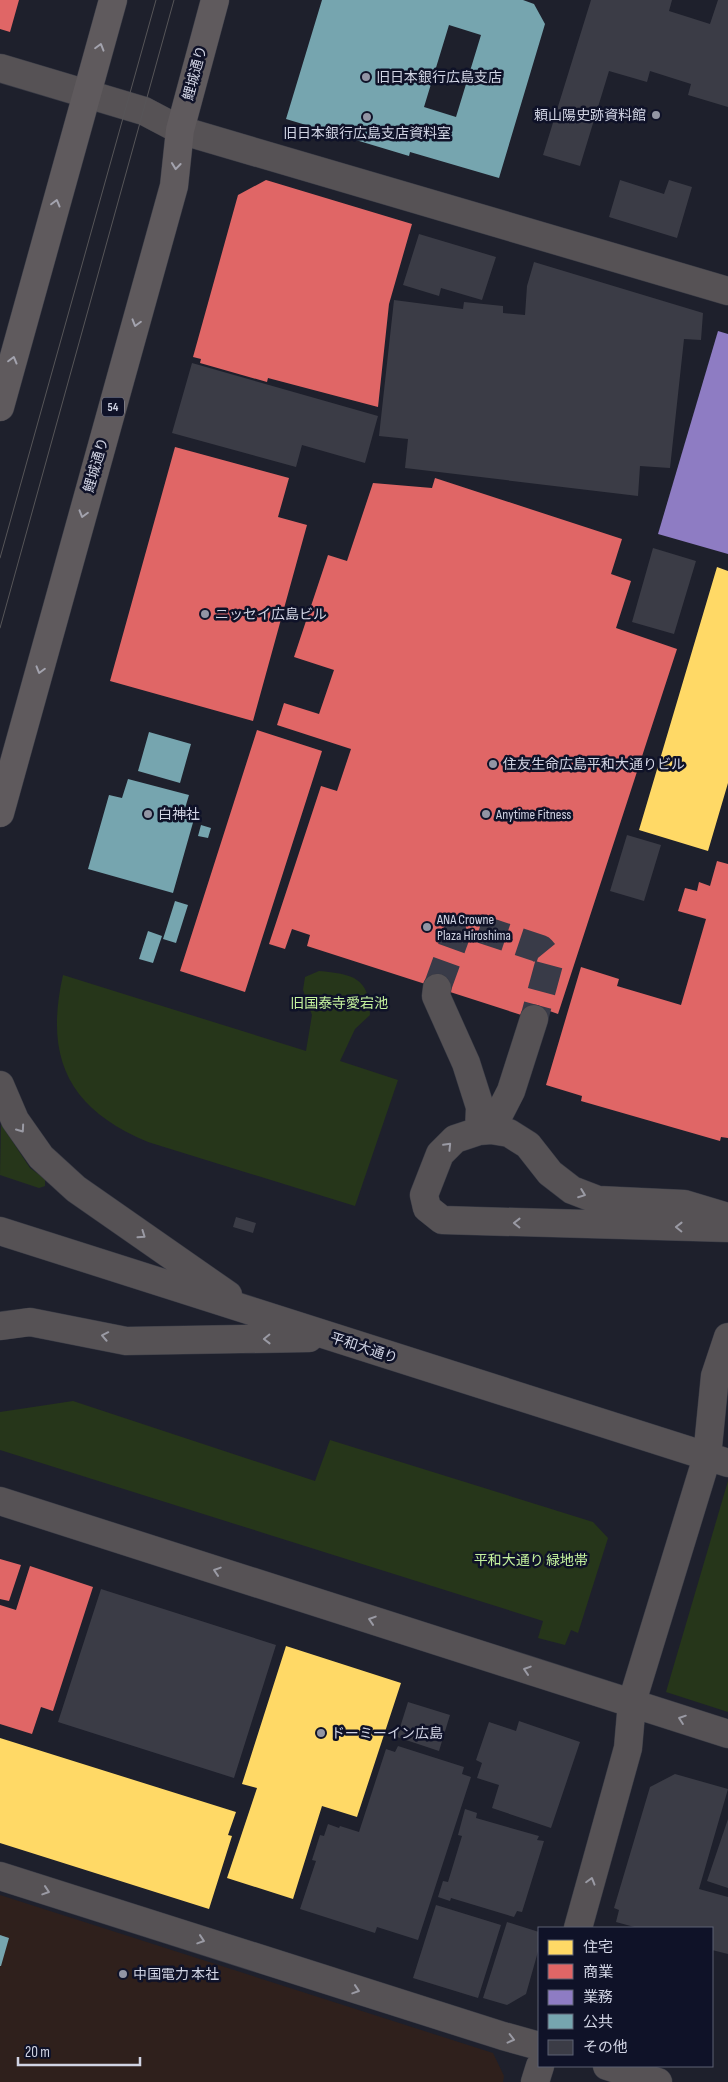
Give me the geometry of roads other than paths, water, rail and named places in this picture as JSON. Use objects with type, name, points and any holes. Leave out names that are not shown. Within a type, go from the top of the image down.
[{"type":"highway","points":[[0,407],[113,0]]},
{"type":"highway","name":"鯉城通り","points":[[0,813],[174,186],[180,130],[215,0]]},
{"type":"street","points":[[0,68],[144,111],[180,130],[728,291]]},
{"type":"street","points":[[437,988],[436,996],[466,1063],[485,1130]]},
{"type":"street","points":[[485,1130],[511,1090],[534,1019]]},
{"type":"street","points":[[0,1085],[15,1120],[41,1157],[76,1190],[251,1311]]},
{"type":"street","points":[[728,1217],[684,1204],[598,1200],[572,1190],[550,1173],[528,1145],[509,1133],[485,1130],[455,1139],[440,1154],[424,1195],[427,1208],[442,1220],[728,1228]]},
{"type":"street","name":"平和大通り","points":[[0,1231],[717,1460]]},
{"type":"street","points":[[0,1326],[30,1322],[126,1341],[333,1338]]},
{"type":"street","points":[[578,1927],[628,1748],[632,1702],[717,1460],[715,1376],[728,1337]]},
{"type":"street","points":[[0,1501],[728,1734]]},
{"type":"street","points":[[0,1876],[538,2046]]},
{"type":"street","points":[[535,2082],[540,2067]]},
{"type":"street","points":[[609,2067],[658,2082]]},
{"type":"tunnel","points":[[437,988],[458,930],[472,926],[541,949],[550,960],[534,1019]]},
{"type":"tram line","points":[[0,558],[156,0]]},
{"type":"tram line","points":[[0,628],[174,0]]},
{"type":"place","name":"旧日本銀行広島支店","points":[[366,77]]},
{"type":"place","name":"頼山陽史跡資料館","points":[[656,115]]},
{"type":"place","name":"旧日本銀行広島支店資料室","points":[[367,117]]},
{"type":"place","name":"ニッセイ広島ビル","points":[[205,614]]},
{"type":"place","name":"住友生命広島平和大通りビル","points":[[493,764]]},
{"type":"place","name":"白神社","points":[[148,814]]},
{"type":"place","name":"Anytime Fitness","points":[[486,814]]},
{"type":"place","name":"ANA Crowne Plaza Hiroshima","points":[[427,927]]},
{"type":"place","name":"ドーミーイン広島","points":[[321,1733]]},
{"type":"place","name":"中国電力 本社","points":[[123,1974]]},
{"type":"park label","name":"旧国泰寺愛宕池","points":[[339,1003]]},
{"type":"park label","name":"平和大通り 緑地帯","points":[[531,1560]]}]
